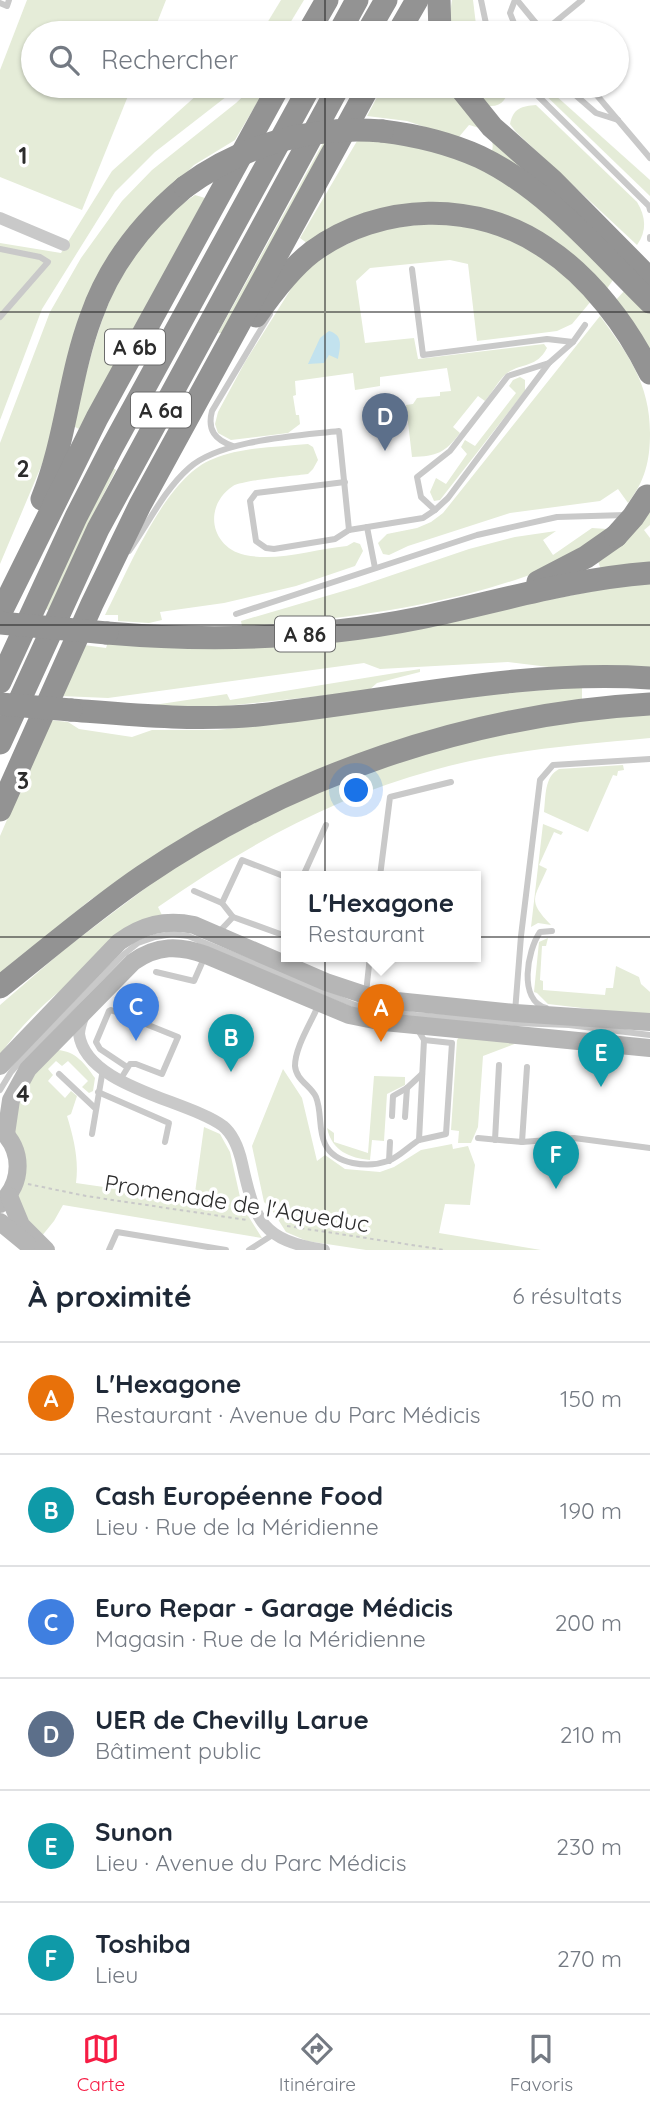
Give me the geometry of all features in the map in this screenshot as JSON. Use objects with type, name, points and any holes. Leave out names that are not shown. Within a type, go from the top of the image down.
[{"type":"highway","points":[[315,21],[327,0]]},
{"type":"highway","points":[[346,21],[358,0]]},
{"type":"highway","points":[[374,21],[386,0]]},
{"type":"highway","points":[[405,21],[417,0]]},
{"type":"highway","points":[[439,0],[440,21]]},
{"type":"highway","name":"A 6b","points":[[0,614],[97,418],[272,98]]},
{"type":"highway","name":"A 6a","points":[[0,682],[76,517],[111,449],[303,98]]},
{"type":"highway","name":"A 6a","points":[[0,743],[110,506],[332,98]]},
{"type":"highway","points":[[0,810],[92,604],[140,505],[362,98]]},
{"type":"highway","points":[[469,98],[492,127],[552,180],[650,279]]},
{"type":"highway","points":[[0,606],[50,480],[85,337],[99,297],[134,239],[163,206],[185,187],[217,166],[276,141],[320,131],[382,131],[448,145],[480,157],[508,173],[561,214],[650,302]]},
{"type":"highway","points":[[188,417],[262,307],[302,261],[342,234],[382,219],[432,212],[488,220],[527,236],[545,247],[578,274],[607,308],[633,343],[650,373]]},
{"type":"highway","points":[[499,598],[573,565],[616,536],[647,499]]},
{"type":"highway","name":"A 86","points":[[0,623],[211,639],[298,635],[410,620],[499,598],[587,581],[650,573]]},
{"type":"highway","points":[[0,704],[167,718],[233,717],[537,680],[582,677],[650,678]]},
{"type":"highway","points":[[0,987],[142,877],[239,820],[310,786],[372,761],[471,731],[574,710],[650,704]]},
{"type":"street","points":[[0,218],[64,245]]},
{"type":"street","points":[[0,1066],[106,955],[132,933],[162,922],[177,921],[194,925],[216,935],[323,992],[349,1015],[419,1033],[614,1018],[650,1022]]},
{"type":"street","points":[[47,1250],[21,1225],[4,1200],[16,1181],[18,1169],[17,1156],[3,1131],[11,1100],[28,1069],[121,973],[144,954],[172,947],[188,948],[323,992],[365,996],[650,1048]]},
{"type":"street","points":[[84,1013],[79,1031],[85,1052]]},
{"type":"street","points":[[56,1041],[69,1043],[85,1052],[120,1080],[225,1127],[239,1149],[251,1199],[263,1223],[274,1234],[296,1246],[324,1250]]},
{"type":"street","points":[[0,1222],[34,1250]]},
{"type":"lane","points":[[0,3],[7,6],[9,0]]},
{"type":"lane","points":[[481,0],[485,21]]},
{"type":"lane","points":[[513,21],[510,13],[516,0],[534,21]]},
{"type":"lane","points":[[554,21],[573,3],[582,0]]},
{"type":"lane","points":[[540,98],[649,205],[650,210]]},
{"type":"lane","points":[[579,98],[596,113],[619,120]]},
{"type":"lane","points":[[600,98],[650,158]]},
{"type":"lane","points":[[0,249],[40,257],[48,262],[0,317]]},
{"type":"lane","points":[[281,297],[302,261]]},
{"type":"lane","points":[[412,270],[423,355],[547,339],[573,342]]},
{"type":"lane","points":[[0,305],[12,305]]},
{"type":"lane","points":[[235,446],[218,439],[212,433],[210,418],[274,309]]},
{"type":"lane","points":[[345,482],[256,493],[250,501],[256,541],[266,548],[274,549],[335,539],[349,530],[423,518],[448,498],[549,363],[573,342],[584,324]]},
{"type":"lane","points":[[435,510],[421,496],[417,477],[450,451],[508,376],[549,363]]},
{"type":"lane","points":[[128,554],[161,502],[189,468],[204,457],[235,446],[339,431],[349,530]]},
{"type":"lane","points":[[236,614],[477,535],[647,499]]},
{"type":"lane","points":[[367,527],[375,568]]},
{"type":"lane","points":[[92,604],[120,564]]},
{"type":"lane","points":[[514,1024],[521,936],[540,779],[553,765],[650,759]]},
{"type":"lane","points":[[381,871],[390,797],[451,782]]},
{"type":"lane","points":[[305,871],[326,825]]},
{"type":"lane","points":[[222,903],[242,860],[281,875]]},
{"type":"lane","points":[[194,891],[222,903],[233,917],[281,934]]},
{"type":"lane","points":[[216,935],[233,917]]},
{"type":"lane","points":[[552,931],[540,932],[533,942],[528,989],[533,1000],[542,1007],[614,1018]]},
{"type":"lane","points":[[0,1090],[26,1055],[123,955],[138,943],[172,934],[188,936],[355,1005],[386,1011],[514,1024],[569,1025],[650,1035]]},
{"type":"lane","points":[[156,972],[194,981],[206,955]]},
{"type":"lane","points":[[365,996],[369,962]]},
{"type":"lane","points":[[323,992],[295,1066],[297,1074],[316,1096],[320,1130],[326,1147],[340,1158],[353,1163],[374,1164],[389,1161],[419,1140],[446,1134],[452,1043],[419,1033],[422,1074],[419,1140]]},
{"type":"lane","points":[[120,1080],[127,1067],[136,1064],[162,1074],[178,1037],[117,1011],[109,1011],[96,1042],[100,1049],[127,1067]]},
{"type":"lane","points":[[495,1140],[499,1065]]},
{"type":"lane","points":[[522,1142],[527,1067]]},
{"type":"lane","points":[[92,1134],[103,1069]]},
{"type":"lane","points":[[59,1074],[95,1108]]},
{"type":"lane","points":[[392,1116],[393,1096],[422,1074]]},
{"type":"lane","points":[[405,1117],[407,1088]]},
{"type":"lane","points":[[98,1092],[169,1123],[165,1142]]},
{"type":"lane","points":[[478,1138],[522,1142],[574,1138],[650,1148]]},
{"type":"lane","points":[[389,1161],[390,1142]]},
{"type":"lane","points":[[402,1151],[403,1143]]},
{"type":"lane","points":[[109,1250],[117,1232],[226,1250]]},
{"type":"lane","points":[[249,1250],[274,1234]]},
{"type":"path","name":"Promenade de l'Aqueduc","points":[[26,1183],[86,1196],[445,1250]]},
{"type":"green space","points":[[27,0],[166,0],[158,21],[21,21],[21,98],[127,98],[82,210],[0,177],[0,70]]},
{"type":"green space","points":[[281,0],[304,0],[291,21],[268,21]]},
{"type":"green space","points":[[452,0],[473,0],[476,21],[449,20]]},
{"type":"green space","points":[[194,98],[225,98],[155,152],[115,192],[42,309],[0,420],[0,243],[61,253],[112,171]]},
{"type":"green space","points":[[241,98],[260,98],[235,140],[194,165],[117,244],[48,450],[0,564],[0,443],[50,312],[81,258],[122,201],[152,170]]},
{"type":"green space","points":[[377,98],[464,98],[581,214],[492,151],[490,137],[479,128],[469,125],[458,138],[407,121],[367,116]]},
{"type":"green space","points":[[481,98],[505,98],[497,105],[489,106]]},
{"type":"green space","points":[[548,98],[558,98],[650,180],[650,196]]},
{"type":"green space","points":[[536,105],[637,202],[644,224],[637,245],[510,124],[513,114],[519,109]]},
{"type":"green space","points":[[357,141],[398,141],[450,153],[532,197],[615,277],[606,290],[462,205],[311,246],[300,238]]},
{"type":"green space","points":[[329,142],[224,333],[218,333],[323,143]]},
{"type":"green space","points":[[195,195],[205,198],[79,429],[73,426],[90,359],[111,297],[144,242],[167,217]]},
{"type":"green space","points":[[432,223],[482,229],[512,240],[541,257],[592,300],[572,324],[557,331],[477,341],[468,264],[450,260],[370,268],[356,281],[365,343],[414,338],[418,359],[544,344],[547,348],[538,359],[506,374],[485,401],[478,396],[453,427],[460,433],[450,445],[428,456],[412,457],[406,405],[413,404],[417,398],[440,396],[440,392],[451,391],[447,368],[380,377],[380,386],[355,390],[353,373],[295,381],[296,395],[293,396],[300,424],[288,433],[231,440],[218,433],[215,424],[218,412],[245,362],[301,273],[328,253],[367,235],[390,228]]},
{"type":"green space","points":[[626,289],[650,312],[650,353],[615,301]]},
{"type":"green space","points":[[600,316],[636,370],[649,415],[648,462],[639,487],[628,503],[618,489],[600,501],[510,513],[408,546],[389,555],[383,554],[378,543],[387,534],[417,528],[443,513]]},
{"type":"green space","points":[[520,377],[525,380],[525,391],[440,500],[434,501],[430,492],[436,478],[446,484],[467,454],[461,447],[465,440],[475,446],[516,393],[509,386],[513,380]]},
{"type":"green space","points":[[308,444],[313,447],[318,460],[308,474],[239,484],[223,494],[214,515],[218,535],[233,551],[258,557],[296,554],[347,546],[354,542],[360,544],[363,551],[355,566],[296,586],[224,603],[160,612],[162,620],[149,623],[118,621],[118,615],[105,615],[150,527],[179,485],[196,469],[213,459],[235,452]]},
{"type":"green space","points":[[112,467],[116,470],[49,610],[43,609]]},
{"type":"green space","points":[[650,512],[650,525],[644,530],[650,538],[650,562],[601,570],[598,561]]},
{"type":"green space","points":[[592,528],[607,529],[551,566],[489,588],[367,614],[242,626],[241,621],[515,537],[556,531],[543,540],[553,555]]},
{"type":"green space","points":[[650,580],[650,669],[565,669],[508,662],[380,669],[364,663],[108,698],[61,696],[84,645],[106,648],[108,642],[249,647],[334,642]]},
{"type":"green space","points":[[420,669],[420,672],[377,683],[368,691],[217,707],[147,706],[227,694],[230,700]]},
{"type":"green space","points":[[582,687],[582,700],[479,722],[151,861],[90,900],[0,976],[0,836],[50,720],[68,722],[79,729],[132,737],[152,730],[217,730],[277,724],[503,693]]},
{"type":"green space","points":[[650,713],[650,738],[541,749],[460,763],[396,781],[290,826],[223,864],[158,907],[163,917],[53,996],[15,1035],[0,1055],[0,1005],[66,948],[179,863],[294,802],[411,756],[533,724]]},
{"type":"green space","points":[[623,765],[624,770],[618,771],[617,776],[613,775],[588,832],[544,812],[548,782],[559,769]]},
{"type":"green space","points":[[543,824],[563,832],[561,835],[554,832],[539,865],[547,869],[536,893],[536,904],[551,925],[538,923],[531,927]]},
{"type":"green space","points":[[548,938],[546,946],[542,946],[540,980],[543,981],[543,990],[605,995],[606,988],[613,988],[616,966],[639,977],[641,984],[650,992],[650,1016],[548,1004],[534,992],[539,942]]},
{"type":"green space","points":[[460,1036],[517,1043],[483,1056],[478,1127],[471,1143],[458,1143],[459,1131],[451,1130],[457,1040]]},
{"type":"green space","points":[[57,1050],[75,1056],[95,1078],[93,1091],[89,1093],[82,1087],[88,1081],[68,1061],[62,1066],[56,1061],[48,1069],[53,1075],[48,1081],[65,1098],[71,1091],[77,1096],[71,1114],[67,1116],[75,1150],[76,1183],[194,1200],[204,1127],[220,1134],[230,1152],[242,1206],[262,1238],[63,1205],[41,1237],[28,1223],[18,1197],[24,1181],[24,1160],[10,1126],[19,1089]]},
{"type":"green space","points":[[283,1069],[302,1098],[317,1161],[325,1155],[345,1169],[380,1172],[394,1167],[421,1150],[452,1144],[453,1149],[468,1146],[475,1165],[470,1205],[445,1204],[439,1233],[541,1250],[366,1250],[307,1241],[286,1232],[264,1202],[252,1146]]},
{"type":"green space","points":[[374,1076],[405,1077],[405,1085],[387,1094],[384,1141],[372,1140],[370,1160],[343,1152],[338,1148],[329,1136],[327,1128],[334,1133],[334,1142],[368,1153]]},
{"type":"water","points":[[329,331],[339,339],[338,359],[329,355],[324,363],[308,364],[320,338]]},
{"type":"place","name":"UER de Chevilly Larue","points":[[385,451]]},
{"type":"place","name":"Euro Repar - Garage Médicis","points":[[136,1041]]},
{"type":"place","name":"L'Hexagone","points":[[381,1042]]},
{"type":"place","name":"Cash Européenne Food","points":[[231,1072]]},
{"type":"place","name":"Sunon","points":[[601,1087]]},
{"type":"place","name":"Toshiba","points":[[556,1189]]}]
